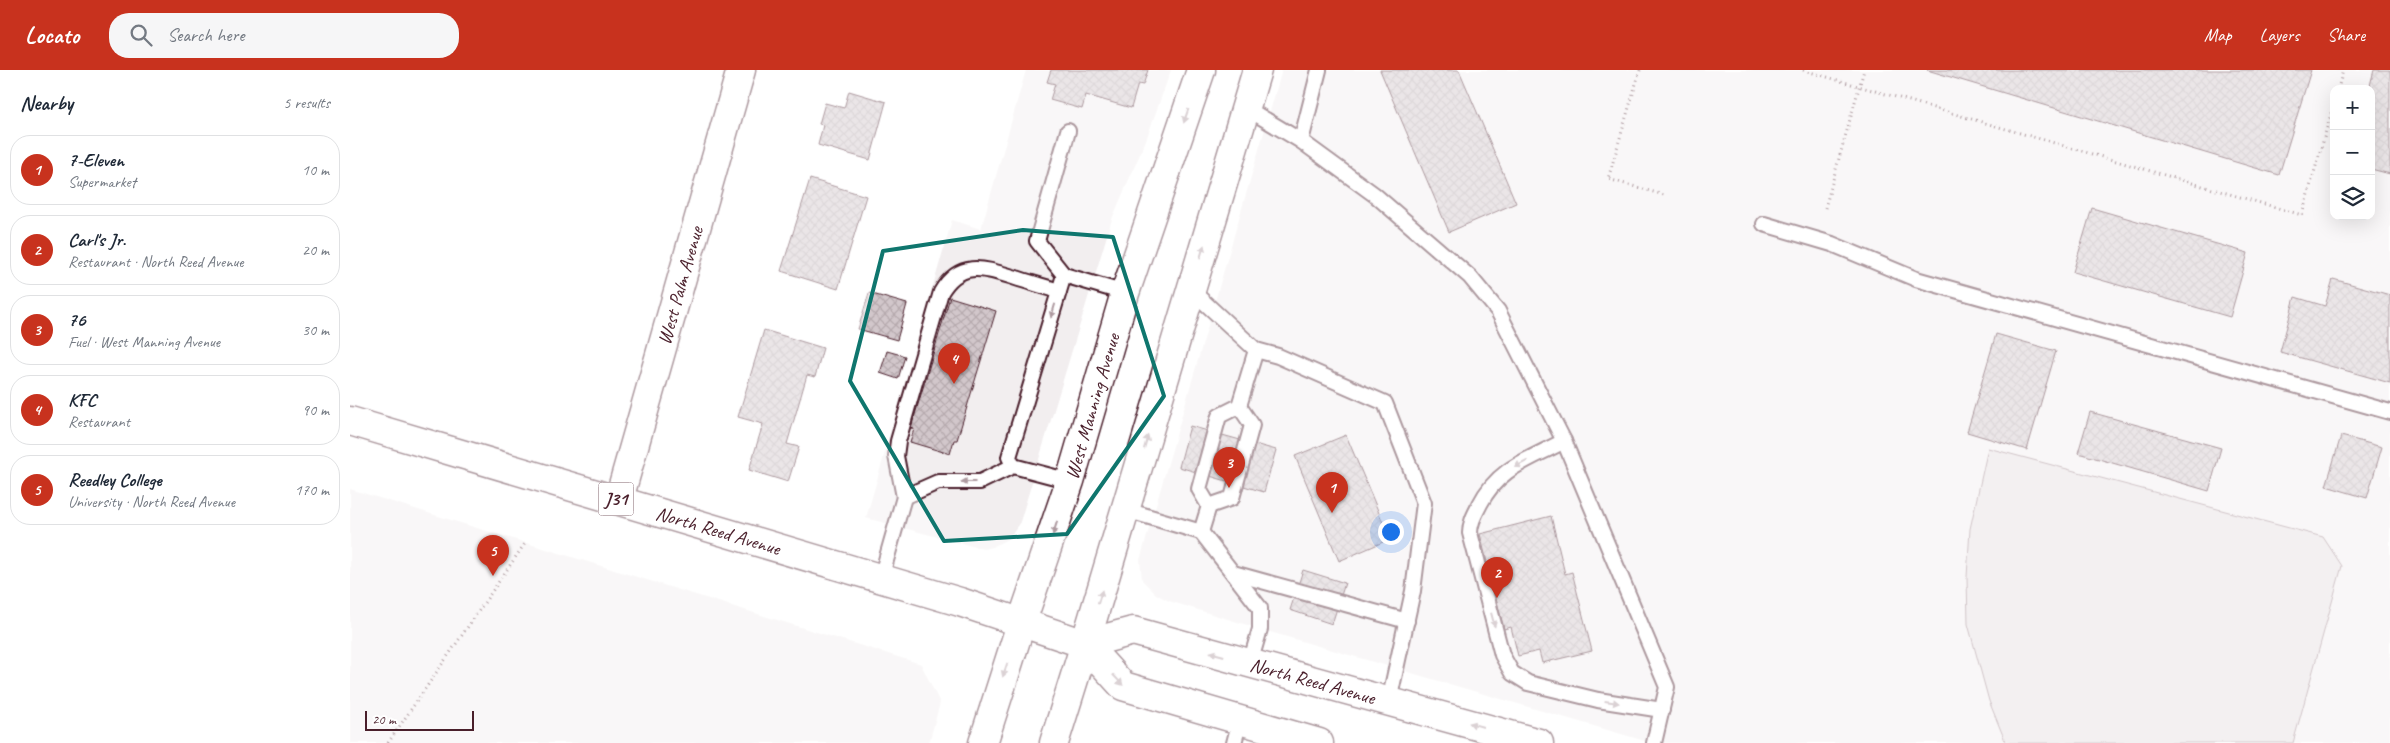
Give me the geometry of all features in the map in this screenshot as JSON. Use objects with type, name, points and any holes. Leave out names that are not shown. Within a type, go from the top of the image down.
[{"type":"main road","name":"West Palm Avenue","points":[[619,500],[741,70]]},
{"type":"main road","name":"West Manning Avenue","points":[[983,743],[1021,624],[1070,482],[1125,293],[1202,70]]},
{"type":"main road","points":[[1054,743],[1126,510],[1257,70]]},
{"type":"main road","name":"North Reed Avenue","points":[[350,421],[881,578],[1085,644],[1133,631],[1539,743]]},
{"type":"main road","points":[[1085,644],[1123,686],[1237,731],[1319,743]]},
{"type":"lane","points":[[1301,141],[1320,70]]},
{"type":"lane","points":[[1246,108],[1301,141],[1375,195],[1470,277],[1498,310],[1564,441],[1667,687],[1654,743]]},
{"type":"lane","points":[[1068,131],[1037,242],[1064,275],[1125,293]]},
{"type":"lane","points":[[1764,224],[1832,244],[1916,279],[2390,412]]},
{"type":"lane","points":[[881,578],[904,497],[896,456],[898,441],[941,292],[946,284],[961,272],[978,268],[1059,291]]},
{"type":"lane","points":[[1013,466],[1009,457],[1064,275]]},
{"type":"lane","points":[[1191,290],[1256,350],[1278,356],[1385,403],[1424,503],[1413,591],[1389,701]]},
{"type":"lane","points":[[1200,532],[1209,506],[1199,489],[1219,416],[1238,406],[1256,350]]},
{"type":"lane","points":[[1209,506],[1232,498],[1252,426],[1238,406]]},
{"type":"lane","points":[[1564,441],[1500,476],[1487,490],[1470,526],[1470,533],[1502,655],[1512,672],[1528,683],[1598,700],[1662,710]]},
{"type":"lane","points":[[904,497],[938,482],[980,482],[1013,466],[1070,482]]},
{"type":"lane","points":[[1126,510],[1200,532],[1260,608],[1260,629],[1250,664]]},
{"type":"lane","points":[[1233,574],[1407,621]]},
{"type":"path","points":[[1640,70],[1608,179],[1664,195]]},
{"type":"path","points":[[1804,70],[2302,215],[2330,117]]},
{"type":"path","points":[[1825,208],[1864,70]]},
{"type":"path","points":[[2339,85],[2343,70]]},
{"type":"path","points":[[388,743],[526,542]]},
{"type":"highlighted area","points":[[1023,230],[1113,237],[1164,396],[1067,534],[944,541],[850,381],[883,251]]},
{"type":"shaded area","points":[[1026,70],[1171,70],[1146,140],[1112,219],[1019,525],[1008,539],[983,549],[866,518],[952,220],[981,229]]},
{"type":"shaded area","points":[[1282,70],[2390,70],[2390,743],[1652,743],[1169,601],[1156,594],[1142,580],[1140,560]]},
{"type":"shaded area","points":[[1988,448],[2323,537],[2342,566],[2293,743],[2006,743],[1989,701],[1968,624],[1967,577],[1970,529]]},
{"type":"shaded area","points":[[350,489],[921,664],[940,703],[929,743],[350,743]]},
{"type":"building","points":[[1051,70],[1148,70],[1143,85],[1138,84],[1131,108],[1086,95],[1082,109],[1050,100],[1055,84],[1047,82]]},
{"type":"building","points":[[1380,70],[1459,70],[1516,203],[1449,232]]},
{"type":"building","points":[[1927,70],[2311,70],[2279,175]]},
{"type":"building","points":[[2374,70],[2390,70],[2390,174],[2375,170],[2375,85],[2370,85]]},
{"type":"building","points":[[849,91],[886,102],[870,160],[818,145],[823,125],[819,124],[825,103],[844,108]]},
{"type":"building","points":[[810,179],[866,196],[838,289],[781,271]]},
{"type":"building","points":[[2092,208],[2248,253],[2230,317],[2073,272]]},
{"type":"building","points":[[2333,279],[2390,295],[2390,383],[2280,352],[2295,297],[2325,306]]},
{"type":"building","points":[[869,293],[907,304],[897,340],[858,329]]},
{"type":"building","points":[[950,297],[996,311],[957,440],[954,440],[950,454],[910,442],[914,429],[911,428]]},
{"type":"building","points":[[764,330],[823,348],[815,377],[807,375],[787,444],[799,447],[788,482],[749,470],[763,424],[738,417]]},
{"type":"building","points":[[1996,334],[2056,351],[2027,450],[1967,432]]},
{"type":"building","points":[[887,351],[905,356],[898,379],[880,373]]},
{"type":"building","points":[[2090,412],[2221,448],[2209,491],[2078,453]]},
{"type":"building","points":[[1190,426],[1276,450],[1264,492],[1179,467]]},
{"type":"building","points":[[1346,435],[1390,539],[1339,561],[1295,456]]},
{"type":"building","points":[[2341,436],[2382,447],[2367,498],[2326,486]]},
{"type":"building","points":[[1551,516],[1565,574],[1572,572],[1592,651],[1542,663],[1539,651],[1518,656],[1511,627],[1504,629],[1480,534]]},
{"type":"building","points":[[1303,570],[1345,583],[1332,624],[1290,610]]},
{"type":"place","name":"KFC","points":[[954,384]]},
{"type":"place","name":"76","points":[[1229,488]]},
{"type":"place","name":"7-Eleven","points":[[1332,513]]},
{"type":"place","name":"Reedley College","points":[[493,576]]},
{"type":"place","name":"Carl's Jr.","points":[[1497,598]]}]
